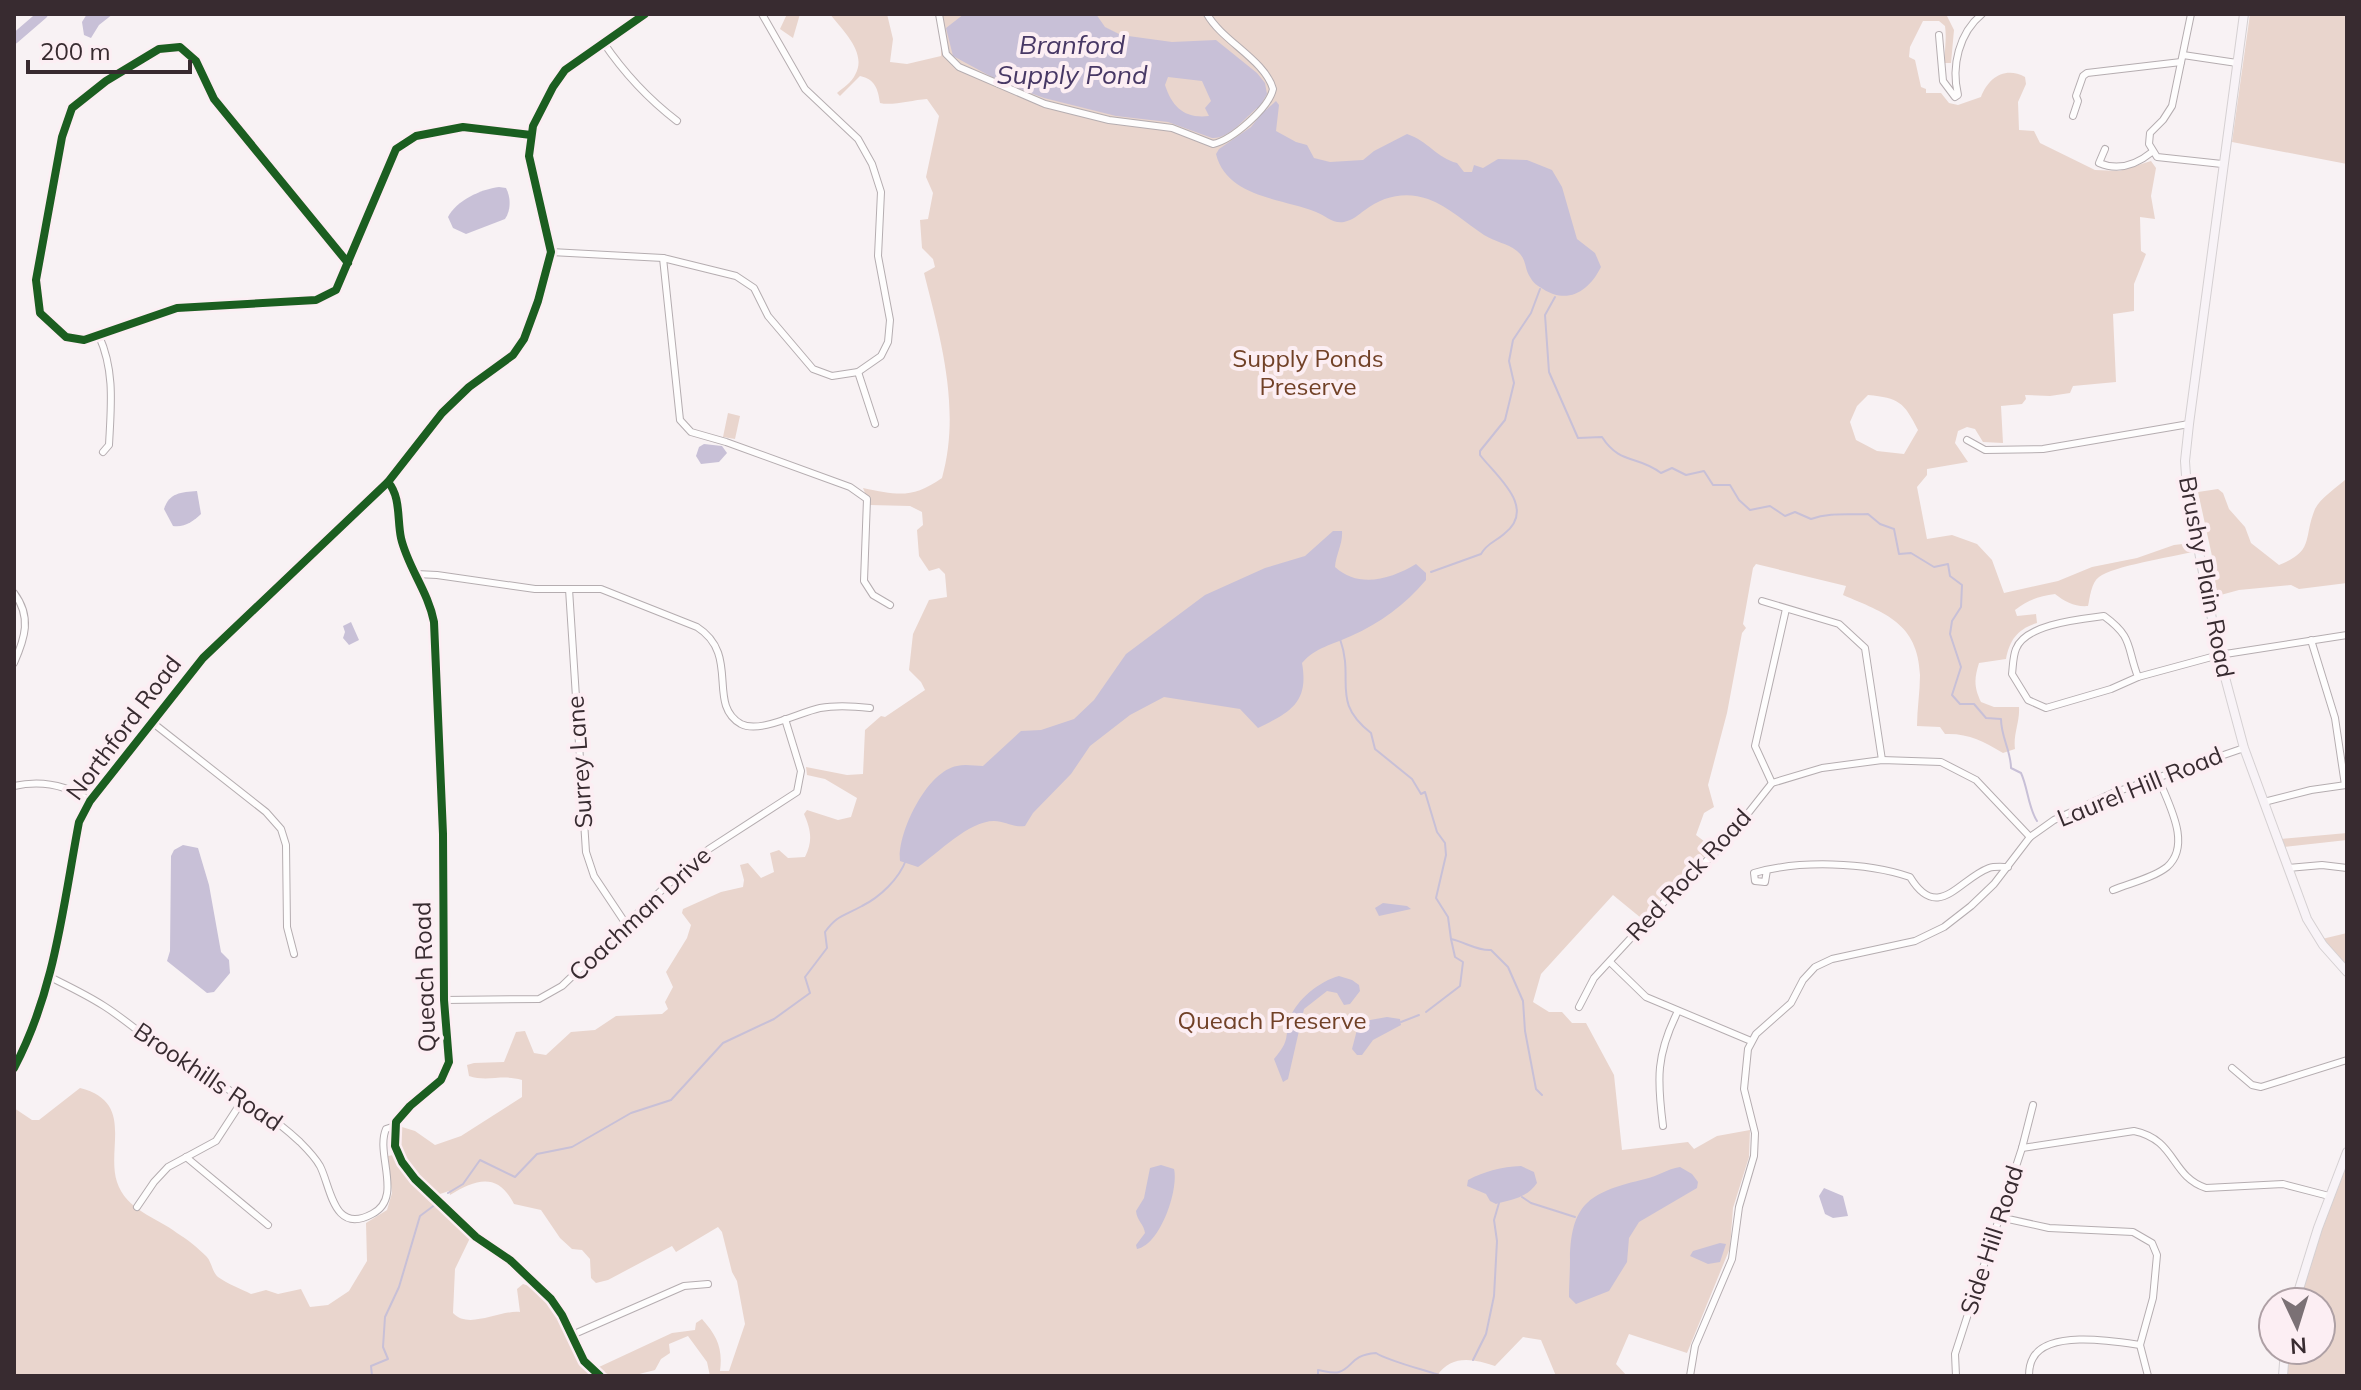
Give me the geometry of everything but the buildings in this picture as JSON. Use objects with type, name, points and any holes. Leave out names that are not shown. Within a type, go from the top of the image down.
[{"type":"main road","name":"Brushy Plain Road","points":[[2244,14],[2189,424],[2185,461],[2187,490],[2219,655],[2244,748],[2315,934],[2347,972]]},
{"type":"main road","points":[[2300,1286],[2329,1196],[2347,1152]]},
{"type":"street","points":[[645,14],[561,75],[531,135],[529,156],[551,252],[663,258],[736,276],[754,288],[768,316],[813,369],[832,376],[858,372],[881,356],[888,342],[890,320],[878,256],[881,192],[872,164],[858,139],[805,89],[762,14]]},
{"type":"street","points":[[939,14],[942,42],[952,61],[1022,96],[1109,120],[1165,127],[1213,144],[1230,137],[1261,109],[1272,93],[1272,84],[1207,14]]},
{"type":"street","points":[[1939,35],[1943,81],[1955,97],[1958,95],[1955,71],[1959,51],[1966,33],[1982,14]]},
{"type":"street","points":[[2191,14],[2172,106],[2150,133],[2149,144],[2157,157],[2222,164]]},
{"type":"street","points":[[603,42],[623,71],[649,99],[677,121]]},
{"type":"street","points":[[348,263],[214,99],[196,61],[180,47],[159,49],[106,81],[72,108],[62,137],[36,280],[40,313],[66,337],[84,340],[177,308],[316,300],[336,290],[348,263],[396,149],[416,136],[463,127],[531,135]]},
{"type":"street","points":[[2073,116],[2078,101],[2076,96],[2087,73],[2182,58],[2237,63]]},
{"type":"street","points":[[2105,149],[2099,163],[2109,167],[2136,163],[2152,152]]},
{"type":"street","name":"Northford Road","points":[[14,1068],[34,1026],[50,977],[79,822],[90,801],[203,658],[388,482],[442,413],[469,387],[513,355],[524,339],[551,252]]},
{"type":"street","points":[[663,258],[680,420],[691,432],[850,487],[864,496],[867,499],[864,581],[873,595],[890,605]]},
{"type":"street","points":[[99,336],[108,356],[112,378],[109,445],[103,452]]},
{"type":"street","points":[[858,372],[875,424]]},
{"type":"street","points":[[1967,440],[1985,450],[2043,449],[2189,424]]},
{"type":"street","name":"Queach Road","points":[[388,482],[395,491],[401,538],[430,602],[435,632],[443,834],[444,1000],[449,1055],[445,1074],[436,1086],[410,1106],[395,1126]]},
{"type":"street","points":[[416,574],[524,588],[588,588],[615,593],[697,627],[707,633],[719,650],[725,704],[734,718],[748,726],[822,708],[870,708]]},
{"type":"street","name":"Surrey Lane","points":[[569,589],[586,852],[594,876],[626,924]]},
{"type":"street","points":[[14,593],[23,605],[27,628],[14,663]]},
{"type":"street","points":[[1762,601],[1839,624],[1865,648],[1882,760]]},
{"type":"street","points":[[1786,609],[1755,746],[1772,783],[1822,768],[1882,760],[1941,762],[1976,780],[2030,837]]},
{"type":"street","points":[[2138,677],[2128,639],[2104,616],[2068,621],[2029,634],[2016,646],[2012,674],[2028,700],[2046,708],[2111,689],[2138,677],[2219,655],[2347,635]]},
{"type":"street","points":[[2264,802],[2346,785],[2335,718],[2311,640]]},
{"type":"street","name":"Coachman Drive","points":[[444,1000],[539,999],[562,986],[709,849],[797,792],[801,771],[785,719]]},
{"type":"street","points":[[153,723],[266,812],[281,829],[286,845],[287,927],[294,954]]},
{"type":"street","name":"Laurel Hill Road","points":[[1751,1041],[1791,1003],[1803,980],[1815,967],[1832,959],[1902,945],[1929,935],[1971,906],[2008,867],[2030,837],[2054,820],[2084,805],[2244,748]]},
{"type":"street","points":[[2113,890],[2158,872],[2174,858],[2179,836],[2158,777]]},
{"type":"street","name":"Red Rock Road","points":[[1579,1007],[1594,978],[1666,900],[1723,845],[1772,783]]},
{"type":"street","points":[[14,786],[42,784],[65,787],[90,801]]},
{"type":"street","points":[[1767,870],[1809,865],[1886,869],[1910,877],[1917,888],[1928,896],[1944,896],[1959,890],[1990,868],[2008,867]]},
{"type":"street","points":[[2288,868],[2322,865],[2347,868]]},
{"type":"street","points":[[1610,962],[1646,997],[1751,1041],[1743,1079],[1755,1133],[1754,1156],[1739,1207],[1732,1259],[1695,1346],[1690,1376]]},
{"type":"street","name":"Brookhills Road","points":[[50,977],[104,1006],[159,1046],[244,1098],[308,1149],[320,1165],[333,1205],[347,1216],[357,1218],[371,1215],[384,1203],[387,1186],[383,1137],[386,1129],[395,1126]]},
{"type":"street","points":[[1663,1126],[1658,1080],[1665,1038],[1678,1011]]},
{"type":"street","points":[[2232,1068],[2252,1085],[2261,1087],[2347,1060]]},
{"type":"street","points":[[137,1207],[168,1167],[216,1141],[244,1098]]},
{"type":"street","name":"Side Hill Road","points":[[1956,1376],[1955,1354],[2033,1105]]},
{"type":"street","points":[[395,1126],[394,1140],[398,1154],[415,1179],[476,1237],[510,1260],[539,1287],[556,1306],[584,1361],[600,1376]]},
{"type":"street","points":[[2022,1148],[2134,1131],[2148,1134],[2163,1144],[2185,1177],[2196,1185],[2206,1188],[2283,1184],[2329,1196]]},
{"type":"street","points":[[186,1157],[268,1225]]},
{"type":"street","points":[[1999,1217],[2049,1228],[2133,1232],[2152,1243],[2157,1255],[2153,1298],[2140,1345],[2148,1376]]},
{"type":"street","points":[[572,1335],[684,1286],[708,1284]]},
{"type":"street","points":[[2029,1376],[2032,1359],[2050,1343],[2107,1340],[2140,1345]]},
{"type":"green space","points":[[787,14],[800,14],[793,38],[780,29]]},
{"type":"green space","points":[[830,14],[887,14],[893,39],[890,62],[907,64],[941,56],[941,14],[1946,14],[1954,30],[1951,63],[1945,63],[1945,26],[1939,21],[1923,21],[1910,47],[1909,57],[1915,60],[1921,87],[1926,89],[1926,93],[1941,93],[1949,103],[1958,105],[1981,97],[1988,84],[1998,76],[2018,74],[2025,77],[2026,84],[2018,102],[2019,130],[2034,131],[2040,143],[2095,170],[2119,171],[2151,161],[2156,168],[2151,196],[2155,219],[2140,217],[2141,251],[2146,254],[2134,284],[2134,311],[2113,314],[2116,382],[2073,386],[2070,393],[2050,396],[2025,395],[2022,404],[2001,406],[2003,443],[1983,442],[1975,429],[1967,427],[1958,431],[1955,443],[1968,462],[1927,469],[1927,475],[1917,487],[1927,539],[1952,535],[1977,544],[1992,560],[2004,593],[2058,581],[2092,567],[2137,558],[2174,545],[2191,543],[2192,552],[2106,573],[2094,583],[2088,606],[2070,603],[2055,594],[2034,599],[2015,610],[2017,616],[2036,614],[2037,623],[2016,636],[2006,659],[1979,663],[1976,678],[1981,702],[1994,707],[2019,707],[2015,749],[2003,753],[1975,739],[1945,734],[1940,727],[1917,726],[1918,657],[1913,643],[1896,622],[1843,595],[1846,586],[1756,564],[1743,624],[1746,628],[1742,633],[1727,713],[1708,785],[1714,807],[1704,813],[1696,835],[1713,848],[1641,918],[1613,895],[1541,974],[1533,1002],[1549,1012],[1562,1012],[1572,1023],[1586,1023],[1614,1075],[1622,1150],[1688,1142],[1694,1149],[1717,1136],[1750,1130],[1749,1157],[1733,1208],[1730,1248],[1687,1353],[1629,1334],[1616,1364],[1627,1376],[1556,1376],[1541,1340],[1523,1337],[1495,1366],[1471,1360],[1456,1361],[1437,1376],[710,1376],[707,1362],[688,1336],[669,1344],[670,1353],[661,1359],[655,1370],[633,1375],[611,1375],[599,1367],[672,1333],[695,1330],[696,1323],[702,1319],[718,1343],[720,1371],[729,1371],[745,1324],[737,1281],[718,1227],[676,1252],[672,1246],[608,1280],[596,1283],[591,1278],[590,1259],[582,1250],[572,1249],[560,1238],[541,1210],[514,1204],[508,1194],[494,1183],[477,1182],[450,1195],[449,1191],[440,1194],[439,1197],[409,1166],[400,1147],[402,1127],[415,1131],[435,1145],[461,1136],[522,1097],[522,1080],[469,1076],[467,1065],[504,1062],[516,1032],[525,1031],[534,1053],[546,1055],[571,1032],[595,1030],[616,1016],[662,1014],[668,1009],[665,1002],[673,987],[666,972],[687,938],[691,925],[682,913],[683,909],[721,892],[743,887],[740,865],[748,863],[761,878],[774,872],[770,853],[779,850],[788,858],[805,857],[810,841],[804,814],[807,810],[838,820],[851,817],[857,798],[825,779],[807,775],[806,767],[847,775],[863,774],[865,730],[881,716],[885,717],[925,690],[909,670],[913,634],[929,600],[947,597],[945,574],[939,568],[929,571],[919,556],[917,530],[923,525],[922,512],[910,506],[870,505],[863,488],[904,494],[942,478],[950,427],[949,401],[937,324],[924,273],[935,267],[933,259],[922,248],[920,220],[928,219],[933,193],[926,177],[939,116],[927,99],[880,103],[875,85],[860,76],[840,96],[837,93],[855,75],[858,58],[852,42]],"holes":[[[1868,395],[1894,400],[1904,407],[1918,430],[1904,454],[1877,451],[1856,440],[1850,422],[1857,406]]]},
{"type":"green space","points":[[2250,14],[2347,14],[2347,164],[2232,142]]},
{"type":"green space","points":[[728,413],[740,416],[735,439],[723,437]]},
{"type":"green space","points":[[2347,478],[2347,583],[2299,589],[2291,585],[2239,590],[2217,596],[2198,492],[2218,489],[2223,493],[2229,509],[2245,527],[2251,543],[2279,565],[2303,549],[2317,505]]},
{"type":"green space","points":[[2347,833],[2347,840],[2284,847],[2281,839]]},
{"type":"green space","points":[[2347,933],[2347,966],[2322,939]]},
{"type":"green space","points":[[80,1088],[97,1095],[113,1115],[117,1182],[127,1200],[196,1247],[208,1258],[216,1275],[226,1282],[251,1294],[266,1290],[278,1294],[301,1289],[310,1307],[328,1305],[349,1291],[367,1261],[366,1223],[387,1210],[392,1193],[388,1156],[393,1155],[409,1180],[470,1238],[455,1269],[453,1313],[460,1318],[475,1320],[520,1312],[517,1289],[523,1284],[545,1299],[593,1376],[14,1376],[14,1108],[32,1120],[39,1120]]},
{"type":"green space","points":[[2347,1160],[2347,1376],[2287,1376],[2288,1366],[2337,1366],[2337,1286],[2304,1286]]},
{"type":"water","points":[[87,14],[113,14],[99,25],[91,38],[84,35],[82,22]]},
{"type":"water","name":"Branford Supply Pond","points":[[964,14],[1096,14],[1105,27],[1121,35],[1172,42],[1216,40],[1265,83],[1267,94],[1260,106],[1266,110],[1276,101],[1279,105],[1276,131],[1307,145],[1314,158],[1330,162],[1363,160],[1407,134],[1457,163],[1464,172],[1472,172],[1474,165],[1483,168],[1498,159],[1527,160],[1552,170],[1562,187],[1577,239],[1595,253],[1601,267],[1584,289],[1561,296],[1534,283],[1517,251],[1484,235],[1428,199],[1411,195],[1387,198],[1353,219],[1340,222],[1257,194],[1231,180],[1216,154],[1251,127],[1262,113],[1257,108],[1231,132],[1212,138],[1168,122],[1116,116],[1044,98],[1003,83],[953,56],[946,28]],"holes":[[[1168,77],[1202,81],[1211,101],[1205,108],[1209,116],[1193,116],[1181,110],[1171,100],[1165,85]]]},
{"type":"water","points":[[506,188],[509,196],[505,219],[466,234],[453,228],[448,217],[457,206],[477,193]]},
{"type":"water","points":[[704,444],[722,446],[727,453],[719,462],[701,464],[696,456],[699,447]]},
{"type":"water","points":[[197,491],[201,514],[181,526],[173,526],[164,509],[166,504],[176,494]]},
{"type":"water","points":[[1333,531],[1342,531],[1335,567],[1344,574],[1365,580],[1375,579],[1396,574],[1416,564],[1426,573],[1426,580],[1382,619],[1307,658],[1302,663],[1303,687],[1300,696],[1288,711],[1258,728],[1240,709],[1164,697],[1130,715],[1090,746],[1071,774],[1033,813],[1025,826],[984,822],[964,832],[918,867],[900,861],[903,835],[916,805],[935,779],[946,770],[960,765],[983,766],[1021,731],[1041,730],[1074,719],[1094,700],[1126,654],[1205,595],[1265,568],[1305,556]]},
{"type":"water","points":[[351,622],[359,640],[349,645],[343,638],[343,626]]},
{"type":"water","points":[[183,845],[198,848],[209,885],[221,952],[229,960],[230,973],[214,992],[207,993],[167,961],[170,951],[171,856]]},
{"type":"water","points":[[1383,903],[1411,909],[1379,916],[1375,908]]},
{"type":"water","points":[[1339,976],[1359,985],[1360,991],[1350,1004],[1344,1005],[1337,993],[1327,991],[1304,1009],[1288,1079],[1283,1082],[1274,1059],[1285,1043],[1293,1011],[1310,992]]},
{"type":"water","points":[[1387,1017],[1400,1019],[1401,1025],[1373,1040],[1362,1055],[1357,1055],[1352,1049],[1359,1022]]},
{"type":"water","points":[[1161,1165],[1174,1169],[1171,1202],[1153,1238],[1137,1249],[1136,1245],[1145,1233],[1136,1211],[1144,1198],[1150,1168]]},
{"type":"water","points":[[1521,1166],[1534,1172],[1537,1183],[1519,1197],[1496,1204],[1486,1194],[1467,1186],[1468,1180],[1481,1174]]},
{"type":"water","points":[[1680,1167],[1692,1174],[1698,1182],[1697,1188],[1639,1222],[1629,1238],[1627,1262],[1609,1291],[1576,1304],[1569,1297],[1570,1259],[1571,1239],[1580,1212],[1588,1202],[1611,1189]]},
{"type":"water","points":[[1824,1188],[1843,1196],[1848,1216],[1833,1218],[1825,1214],[1819,1196]]},
{"type":"water","points":[[1726,1244],[1720,1262],[1708,1264],[1690,1256],[1693,1251]]},
{"type":"waterway","points":[[14,39],[43,14]]},
{"type":"waterway","points":[[1431,572],[1481,554],[1504,534],[1517,514],[1511,493],[1480,451],[1505,420],[1514,383],[1509,361],[1513,340],[1531,313],[1540,289]]},
{"type":"waterway","points":[[1555,297],[1545,315],[1549,372],[1578,438],[1602,437],[1616,452],[1661,473],[1672,468],[1686,475],[1704,471],[1713,485],[1730,485],[1750,510],[1770,506],[1785,516],[1795,512],[1811,519],[1868,514],[1880,524],[1894,529],[1899,554],[1911,553],[1934,567],[1948,564],[1950,576],[1962,585],[1961,607],[1952,621],[1950,634],[1961,667],[1952,695],[1960,704],[1974,704],[1986,718],[2001,719],[2011,768],[2021,773],[2037,821]]},
{"type":"waterway","points":[[1340,639],[1351,711],[1371,733],[1375,749],[1412,779],[1421,794],[1425,792],[1437,832],[1445,843],[1446,855],[1436,898],[1448,917],[1451,939],[1491,950],[1508,967],[1523,1001],[1525,1031],[1536,1089],[1542,1095]]},
{"type":"waterway","points":[[448,1193],[463,1184],[480,1160],[515,1177],[537,1154],[572,1147],[631,1113],[671,1100],[723,1043],[774,1019],[810,993],[805,977],[827,948],[825,932],[829,926],[882,892],[894,881],[906,860]]},
{"type":"waterway","points":[[1426,1012],[1460,986],[1463,962],[1455,957],[1451,939]]},
{"type":"waterway","points":[[1401,1022],[1419,1015]]},
{"type":"waterway","points":[[1522,1197],[1531,1203],[1575,1217]]},
{"type":"waterway","points":[[1473,1360],[1486,1334],[1494,1296],[1497,1241],[1494,1220],[1499,1203]]},
{"type":"waterway","points":[[372,1376],[371,1366],[388,1359],[383,1347],[385,1317],[399,1287],[420,1216],[436,1204]]},
{"type":"waterway","points":[[1318,1376],[1318,1370],[1339,1372],[1361,1356],[1376,1353],[1442,1376]]},
{"type":"cycle path","points":[[14,1068],[28,1039],[48,978],[79,822],[90,801],[203,658],[388,482],[442,413],[469,387],[513,355],[524,339],[551,252],[529,156],[533,126],[565,70],[645,14]]},
{"type":"cycle path","points":[[348,263],[214,99],[196,61],[180,47],[159,49],[106,81],[72,108],[62,137],[36,280],[40,313],[66,337],[84,340],[177,308],[316,300],[336,290],[396,149],[416,136],[463,127],[531,135]]},
{"type":"cycle path","points":[[388,482],[397,501],[404,549],[434,622],[443,834],[444,1000],[449,1062],[441,1080],[396,1122],[395,1146],[415,1179],[476,1237],[510,1260],[551,1299],[584,1361],[600,1376]]},
{"type":"park label","name":"Supply Ponds Preserve","points":[[1308,373]]},
{"type":"park label","name":"Queach Preserve","points":[[1272,1021]]}]
